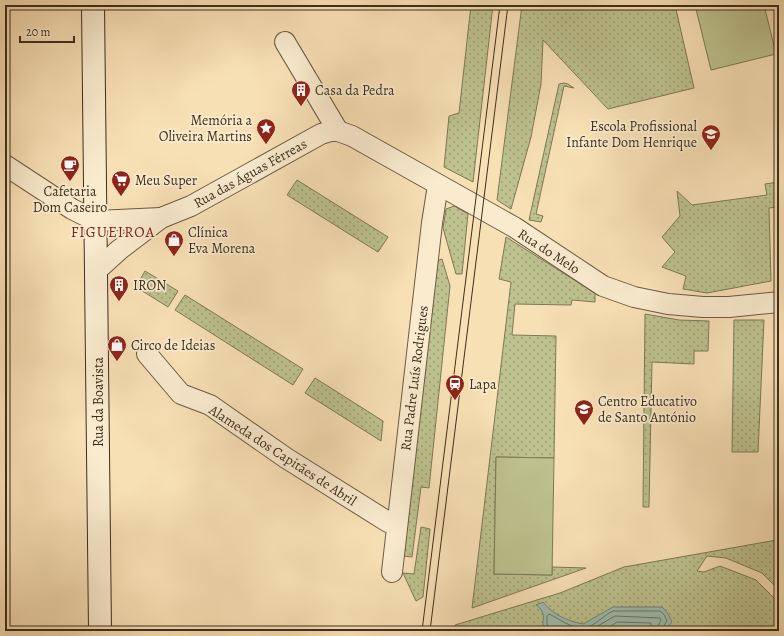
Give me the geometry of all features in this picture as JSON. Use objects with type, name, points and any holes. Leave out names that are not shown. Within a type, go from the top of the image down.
[{"type":"main road","name":"Rua da Boavista","points":[[93,5],[100,631]]},
{"type":"street","points":[[285,42],[338,130]]},
{"type":"street","name":"Rua das Águas Férreas","points":[[97,270],[119,250],[161,218],[191,206],[321,134],[338,130]]},
{"type":"street","name":"Rua do Melo","points":[[338,130],[368,144],[514,227],[603,286],[634,298],[703,308],[779,302]]},
{"type":"street","points":[[5,165],[72,210],[96,221]]},
{"type":"street","name":"Rua Padre Luís Rodrigues","points":[[392,572],[432,223],[438,185]]},
{"type":"street","name":"Rua das Águas Férreas","points":[[96,221],[161,218]]},
{"type":"street","name":"Alameda dos Capitães de Abril","points":[[146,354],[181,394],[210,405],[286,458],[388,522]]},
{"type":"green space","points":[[471,5],[493,5],[473,182],[444,167],[449,116],[459,113]]},
{"type":"green space","points":[[522,5],[675,5],[694,88],[608,109],[543,40],[541,84],[531,137],[511,209],[497,200]]},
{"type":"green space","points":[[695,5],[764,5],[776,54],[711,70]]},
{"type":"green space","points":[[564,83],[574,88],[564,86],[536,214],[543,216],[541,222],[529,220],[559,84]]},
{"type":"green space","points":[[297,180],[388,237],[378,252],[287,195]]},
{"type":"green space","points":[[779,182],[779,207],[769,208],[771,281],[707,293],[683,289],[686,276],[662,267],[675,252],[662,237],[680,216],[677,191],[692,205],[767,195],[765,184]]},
{"type":"green space","points":[[454,206],[468,214],[462,274],[456,274],[443,228],[446,209]]},
{"type":"green space","points":[[506,237],[595,293],[595,302],[572,300],[571,305],[515,304],[512,335],[556,336],[554,458],[496,457],[494,574],[552,575],[552,567],[586,568],[472,608],[511,282],[499,279]]},
{"type":"green space","points":[[442,259],[450,286],[429,488],[421,487],[412,557],[404,556],[436,261]]},
{"type":"green space","points":[[145,271],[178,291],[168,307],[136,287]]},
{"type":"green space","points":[[185,295],[303,369],[293,385],[175,310]]},
{"type":"green space","points":[[645,314],[679,320],[709,321],[708,351],[694,351],[694,364],[652,362],[649,507],[643,507]]},
{"type":"green space","points":[[734,320],[764,320],[758,452],[732,452]]},
{"type":"green space","points":[[315,378],[383,421],[381,441],[305,393]]},
{"type":"green space","points":[[496,457],[554,458],[552,575],[494,574]]},
{"type":"green space","points":[[421,527],[430,529],[423,597],[416,601],[403,573],[414,574]]},
{"type":"green space","points":[[779,537],[779,590],[762,573],[726,558],[707,556],[697,571],[704,572],[720,566],[756,580],[779,603],[779,631],[465,631],[463,626],[455,627],[455,625],[560,593],[624,567],[777,540]]},
{"type":"water","points":[[543,602],[547,607],[561,617],[583,624],[613,607],[662,607],[667,612],[672,622],[664,631],[550,631],[544,628],[543,613],[536,605]]},
{"type":"tram line","points":[[422,631],[500,5]]},
{"type":"tram line","points":[[430,631],[508,5]]},
{"type":"place","name":"Casa da Pedra","points":[[301,107]]},
{"type":"place","name":"Memória a Oliveira Martins","points":[[266,145]]},
{"type":"place","name":"Escola Profissional Infante Dom Henrique","points":[[711,151]]},
{"type":"place","name":"Cafetaria Dom Caseiro","points":[[70,182]]},
{"type":"place","name":"Meu Super","points":[[121,197]]},
{"type":"place","name":"Clínica Eva Morena","points":[[174,257]]},
{"type":"place","name":"IRON","points":[[119,302]]},
{"type":"place","name":"Circo de Ideias","points":[[117,362]]},
{"type":"place","name":"Lapa","points":[[455,401]]},
{"type":"place","name":"Centro Educativo de Santo António","points":[[584,426]]},
{"type":"district","name":"FIGUEIROA","points":[[113,232]]}]
